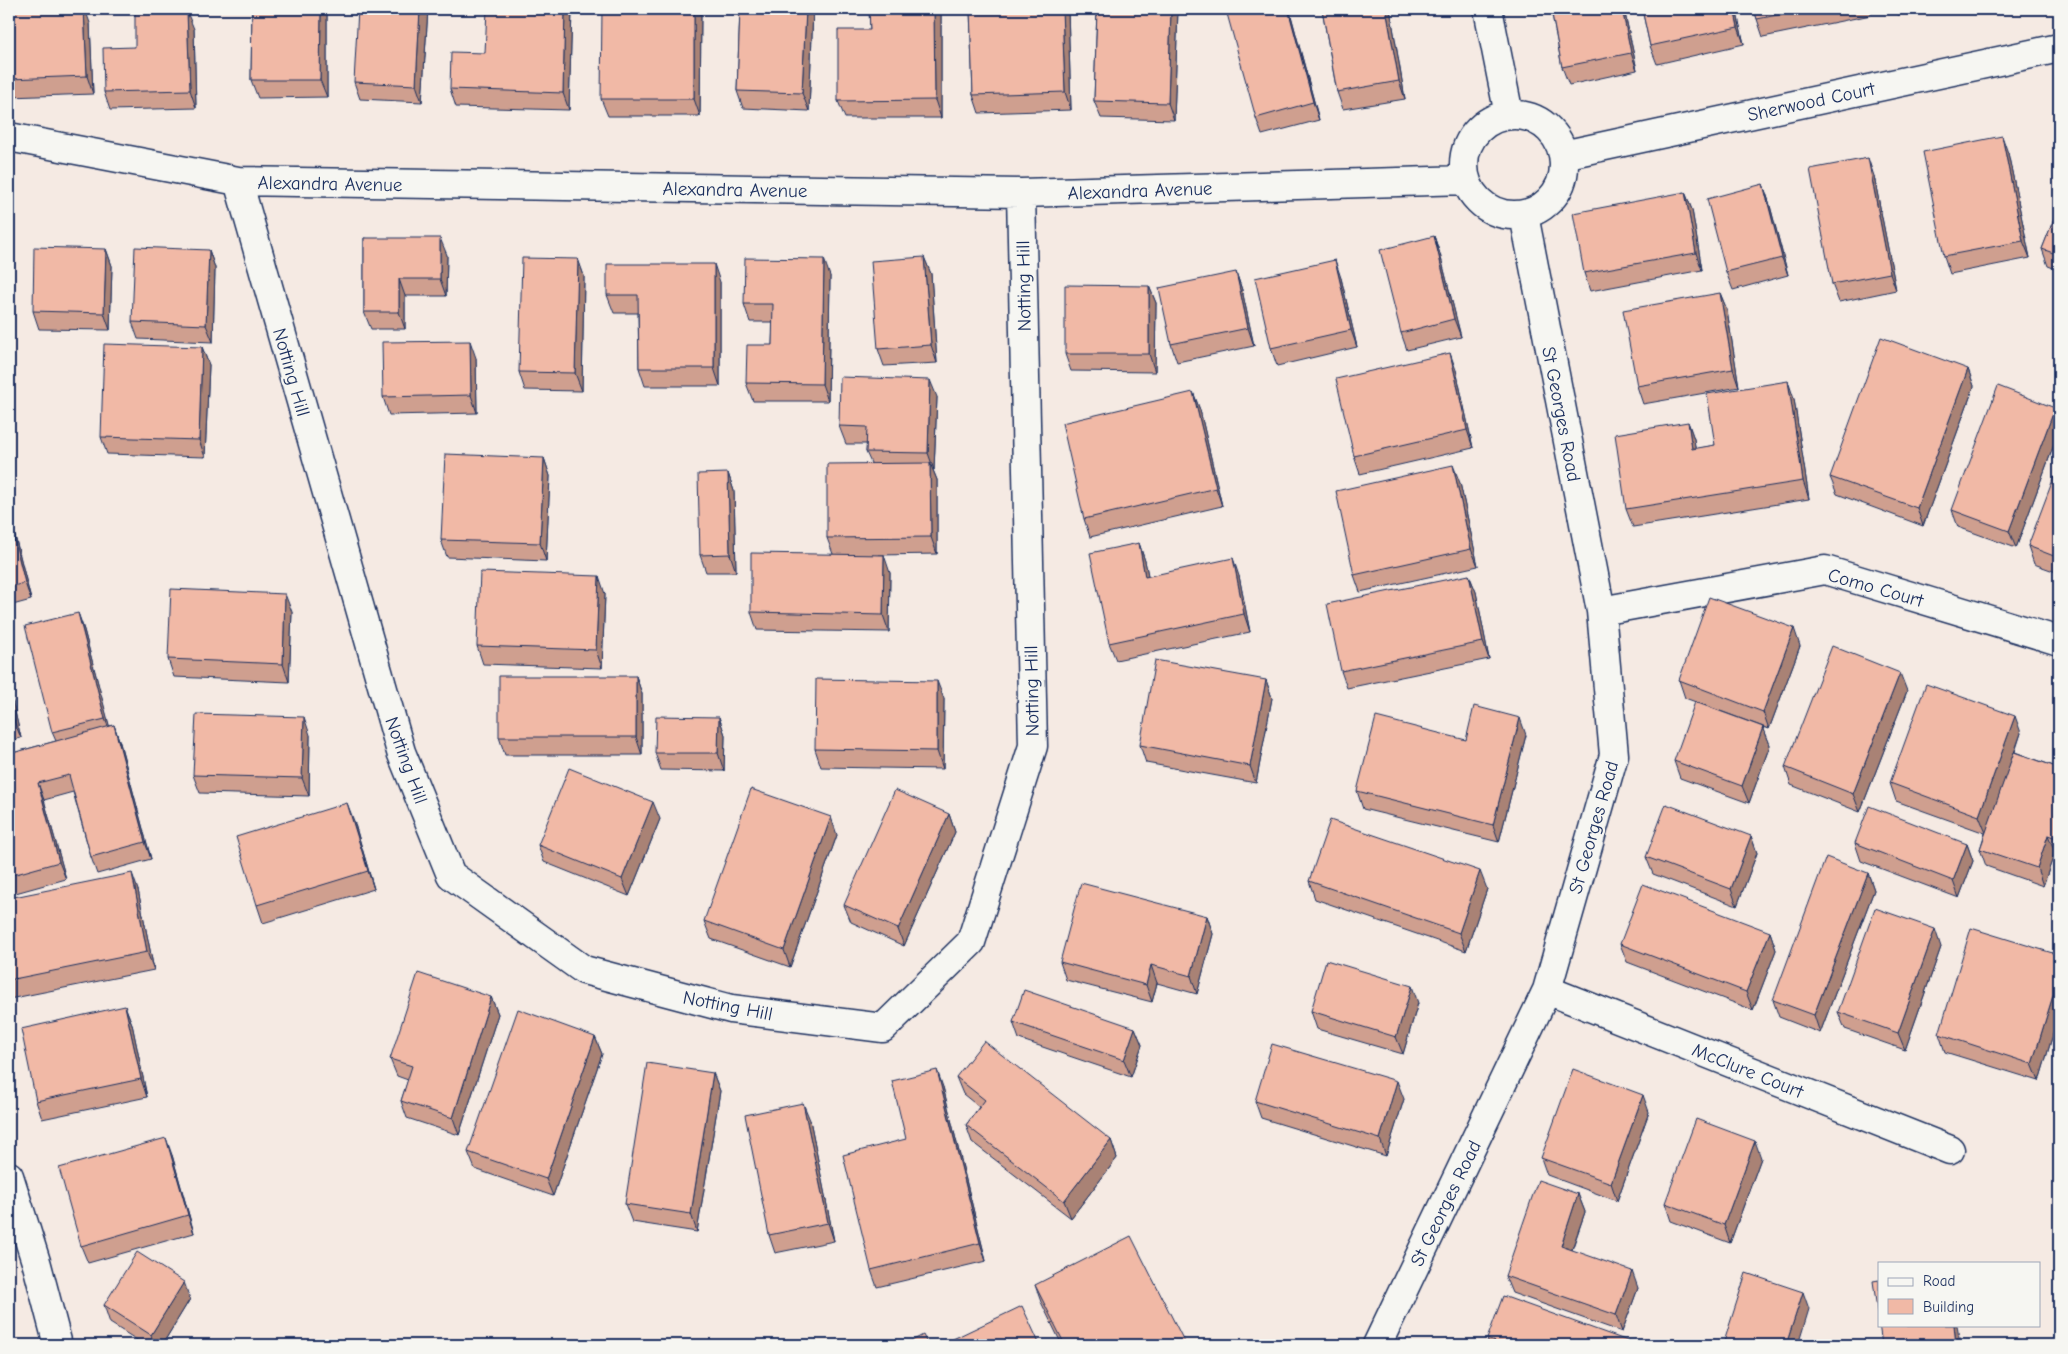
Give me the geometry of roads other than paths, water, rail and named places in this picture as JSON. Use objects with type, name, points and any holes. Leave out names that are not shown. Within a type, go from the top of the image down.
[{"type":"street","points":[[1488,9],[1509,115]]},
{"type":"street","name":"Sherwood Court","points":[[1564,155],[2059,48]]},
{"type":"street","points":[[1509,115],[1527,116],[1544,124],[1556,138],[1564,155],[1564,171],[1560,186],[1551,200],[1539,210],[1524,215],[1505,215],[1488,208],[1474,196],[1466,180],[1463,162],[1467,145],[1478,130],[1492,120],[1509,115]]},
{"type":"street","name":"Alexandra Avenue","points":[[9,138],[238,181],[1021,193],[1466,180]]},
{"type":"street","name":"Notting Hill","points":[[238,181],[401,752],[451,875],[584,970],[731,1009],[883,1028],[971,942],[1033,746],[1021,193]]},
{"type":"street","name":"St Georges Road","points":[[1377,1345],[1547,990],[1614,755],[1601,611],[1524,215]]},
{"type":"street","name":"Como Court","points":[[1601,611],[1825,570],[2059,641]]},
{"type":"street","name":"McClure Court","points":[[1547,990],[1950,1150]]},
{"type":"street","points":[[9,1176],[38,1265],[58,1345]]}]
